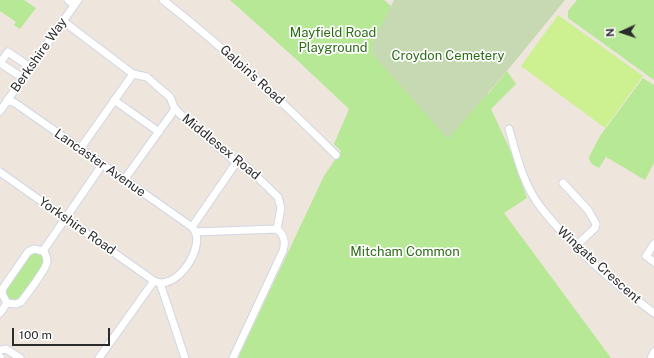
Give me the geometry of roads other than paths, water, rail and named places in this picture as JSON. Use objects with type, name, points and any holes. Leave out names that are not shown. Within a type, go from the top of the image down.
[{"type":"street","points":[[68,0],[76,2]]},
{"type":"street","name":"Galpin's Road","points":[[163,0],[251,74],[300,119],[336,155]]},
{"type":"street","name":"Berkshire Way","points":[[0,111],[76,2]]},
{"type":"street","name":"Middlesex Road","points":[[63,21],[133,74],[147,77],[170,97],[175,109],[236,163],[246,166],[272,190],[279,199],[281,211],[277,229]]},
{"type":"street","points":[[23,78],[0,63],[8,52],[30,67]]},
{"type":"street","points":[[80,149],[133,74]]},
{"type":"street","name":"Lancaster Avenue","points":[[8,100],[15,103],[194,229]]},
{"type":"street","points":[[114,100],[159,132]]},
{"type":"street","points":[[124,180],[175,109]]},
{"type":"street","name":"Wingate Crescent","points":[[508,128],[521,171],[530,193],[549,218],[576,246],[622,288],[654,313]]},
{"type":"street","points":[[157,282],[166,282],[177,276],[189,263],[196,247],[194,229],[236,163]]},
{"type":"street","points":[[43,250],[102,165]]},
{"type":"street","name":"Yorkshire Road","points":[[0,172],[157,282]]},
{"type":"street","points":[[563,183],[588,210],[596,224],[595,228],[576,246]]},
{"type":"street","points":[[194,229],[277,229],[284,237],[284,247],[233,358]]},
{"type":"street","points":[[654,244],[642,254],[654,262]]},
{"type":"street","points":[[31,250],[43,250],[47,256],[45,267],[21,302],[16,304],[7,303],[3,298],[2,291],[18,265],[31,250]]},
{"type":"street","points":[[99,358],[157,282]]},
{"type":"street","points":[[157,282],[185,358]]},
{"type":"street","points":[[0,313],[7,303]]},
{"type":"street","points":[[0,350],[6,349],[20,358]]},
{"type":"street","points":[[651,358],[654,352]]},
{"type":"park label","name":"Mayfield Road Playground","points":[[333,40]]},
{"type":"park label","name":"Croydon Cemetery","points":[[448,56]]},
{"type":"park label","name":"Mitcham Common","points":[[405,252]]}]
